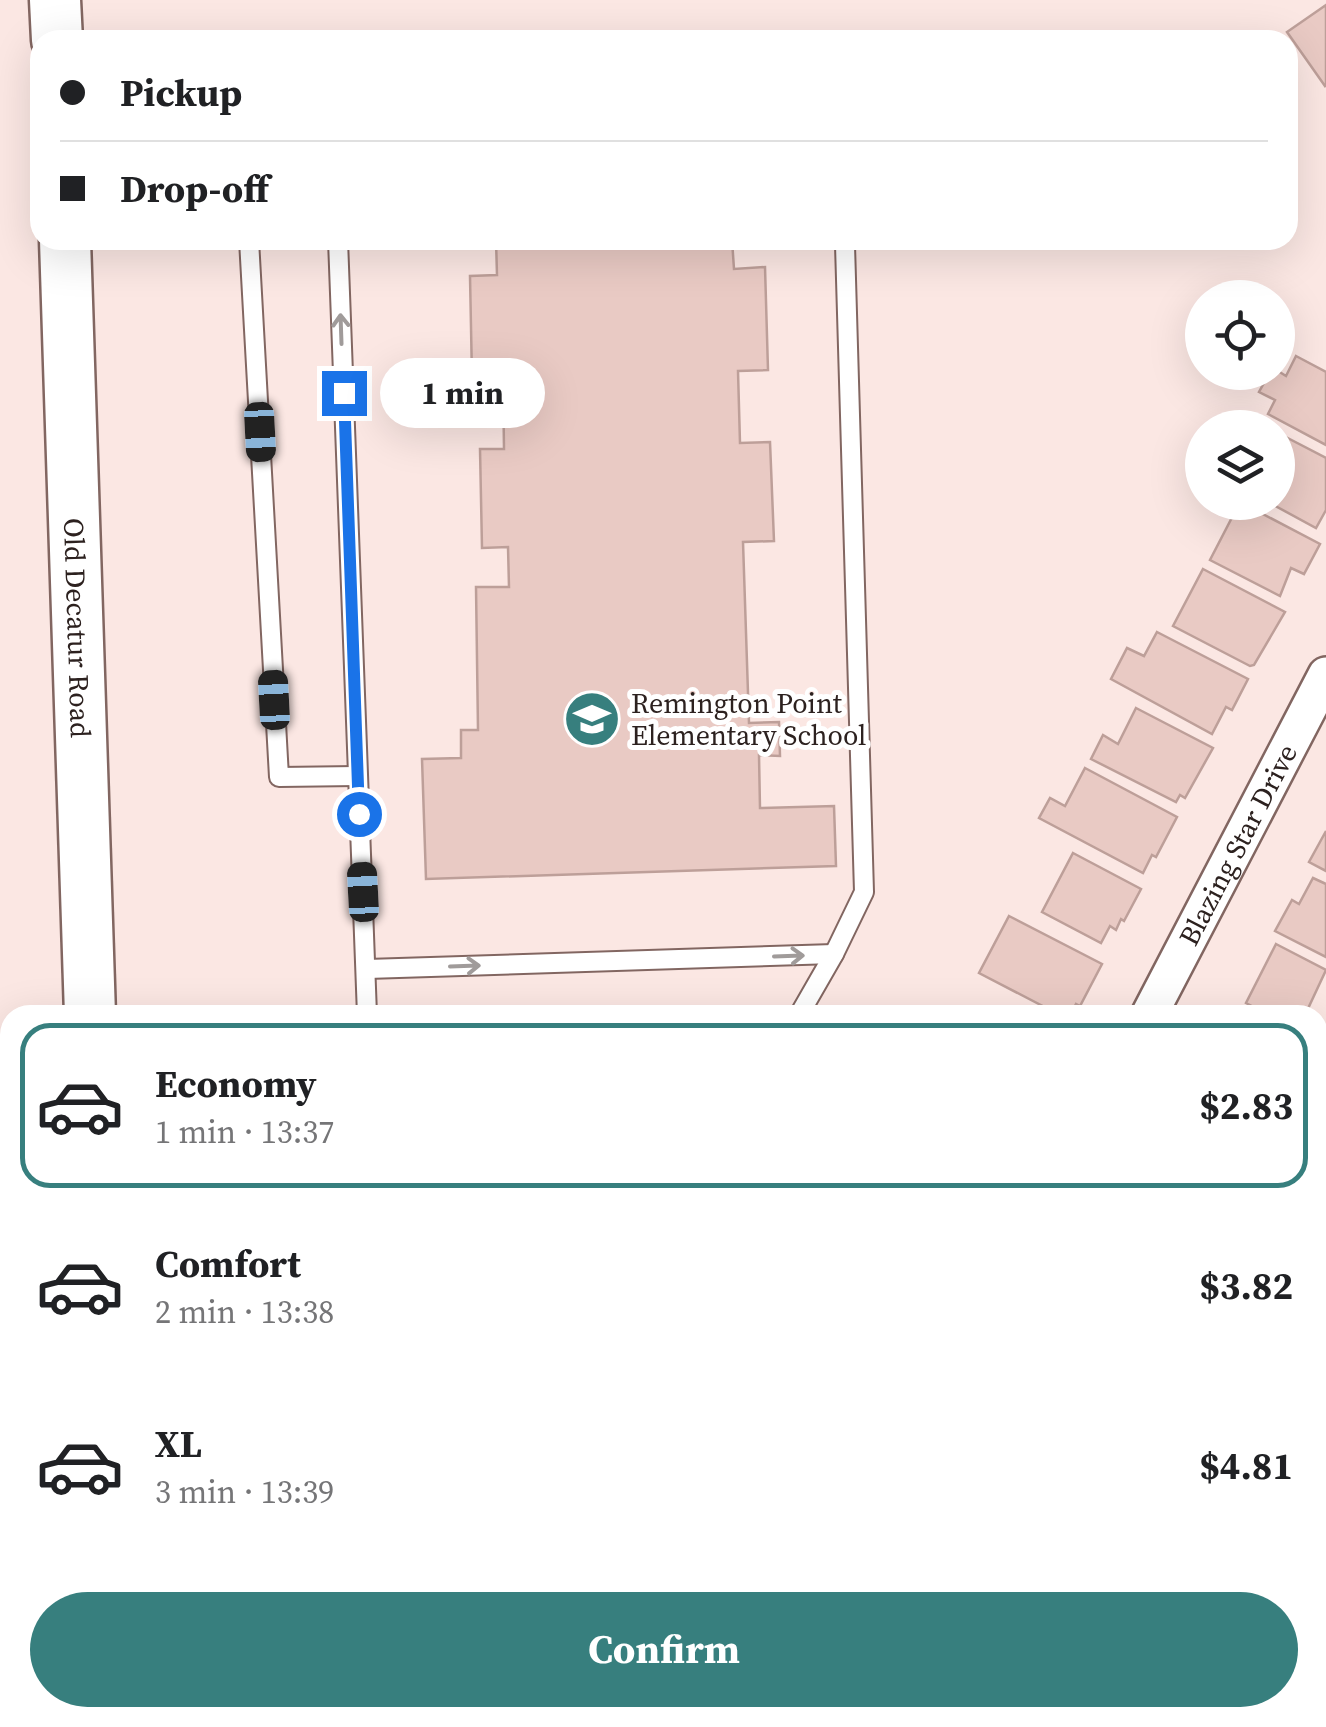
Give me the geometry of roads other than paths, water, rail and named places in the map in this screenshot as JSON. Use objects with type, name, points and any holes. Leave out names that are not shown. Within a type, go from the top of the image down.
[{"type":"street","points":[[55,0],[56,30]]},
{"type":"street","name":"Old Decatur Road","points":[[65,250],[90,1005]]},
{"type":"street","name":"Blazing Star Drive","points":[[1158,1005],[1326,675]]},
{"type":"lane","points":[[251,250],[278,777],[356,776]]},
{"type":"lane","points":[[338,250],[367,1005]]},
{"type":"lane","points":[[806,1005],[864,892],[846,250]]},
{"type":"lane","points":[[367,969],[834,954]]},
{"type":"place","name":"Remington Point Elementary School","points":[[592,719]]}]
